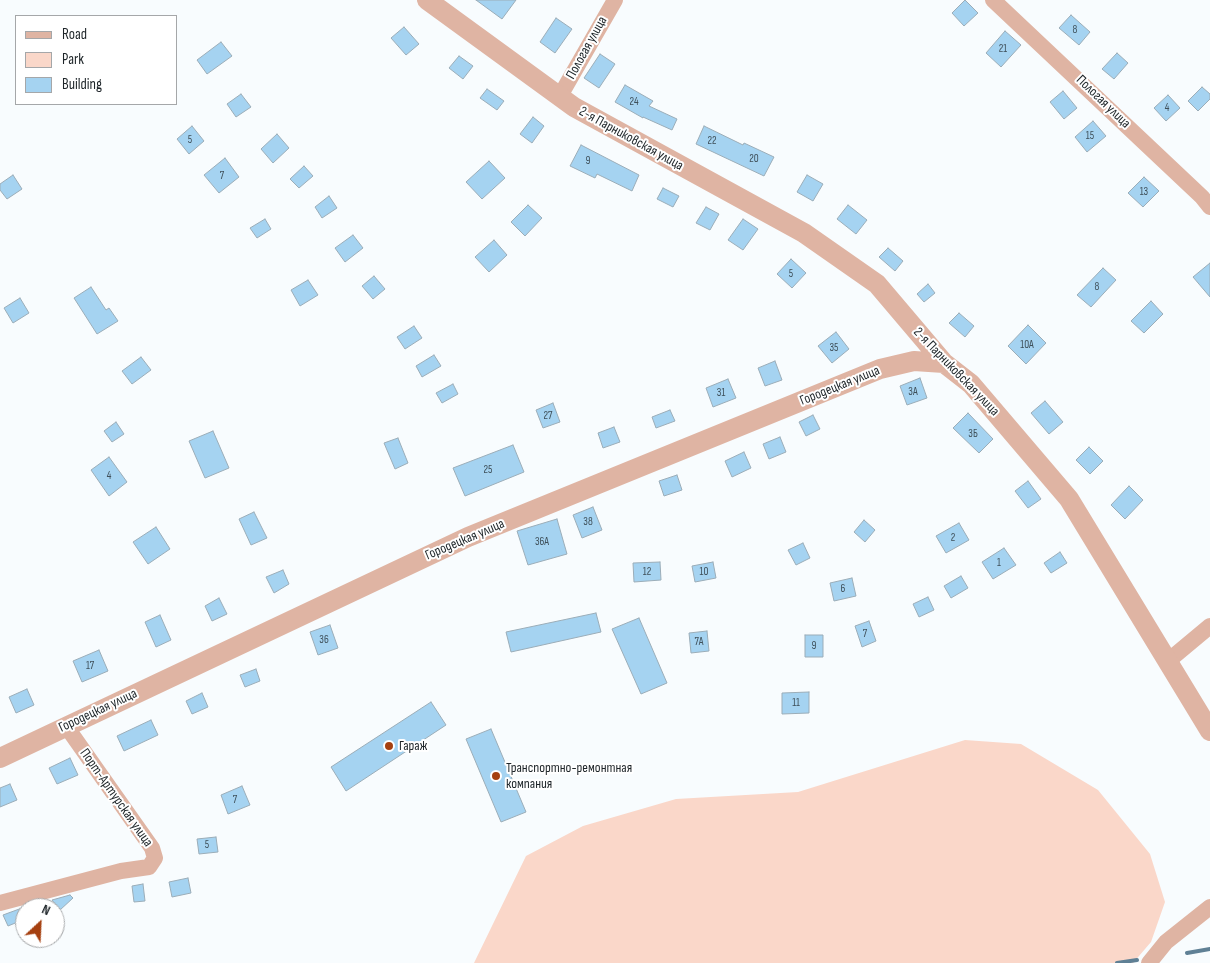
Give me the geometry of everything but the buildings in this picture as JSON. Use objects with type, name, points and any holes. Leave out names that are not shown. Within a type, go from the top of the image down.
[{"type":"street","name":"2-я Парниковская улица","points":[[427,0],[574,107],[804,233],[877,284],[944,363],[971,384],[1069,499],[1210,731]]},
{"type":"street","name":"Пологая улица","points":[[560,96],[615,0]]},
{"type":"street","name":"Пологая улица","points":[[993,0],[1174,170],[1210,207]]},
{"type":"street","name":"Городецкая улица","points":[[0,758],[468,537],[880,370],[914,361],[944,363]]},
{"type":"street","points":[[1168,661],[1210,626]]},
{"type":"street","name":"Порт-Артурская улица","points":[[0,903],[121,870],[149,868],[155,858],[152,848],[66,726]]},
{"type":"street","points":[[1148,963],[1166,942],[1210,907]]},
{"type":"green space","points":[[965,740],[1021,744],[1098,790],[1150,854],[1165,902],[1151,942],[1133,963],[474,963],[526,856],[583,826],[676,799],[798,792]]},
{"type":"waterway","points":[[1187,953],[1210,949]]},
{"type":"waterway","points":[[1117,963],[1137,960]]},
{"type":"place","name":"Гараж","points":[[389,746]]},
{"type":"place","name":"Транспортно-ремонтная компания","points":[[496,776]]}]
